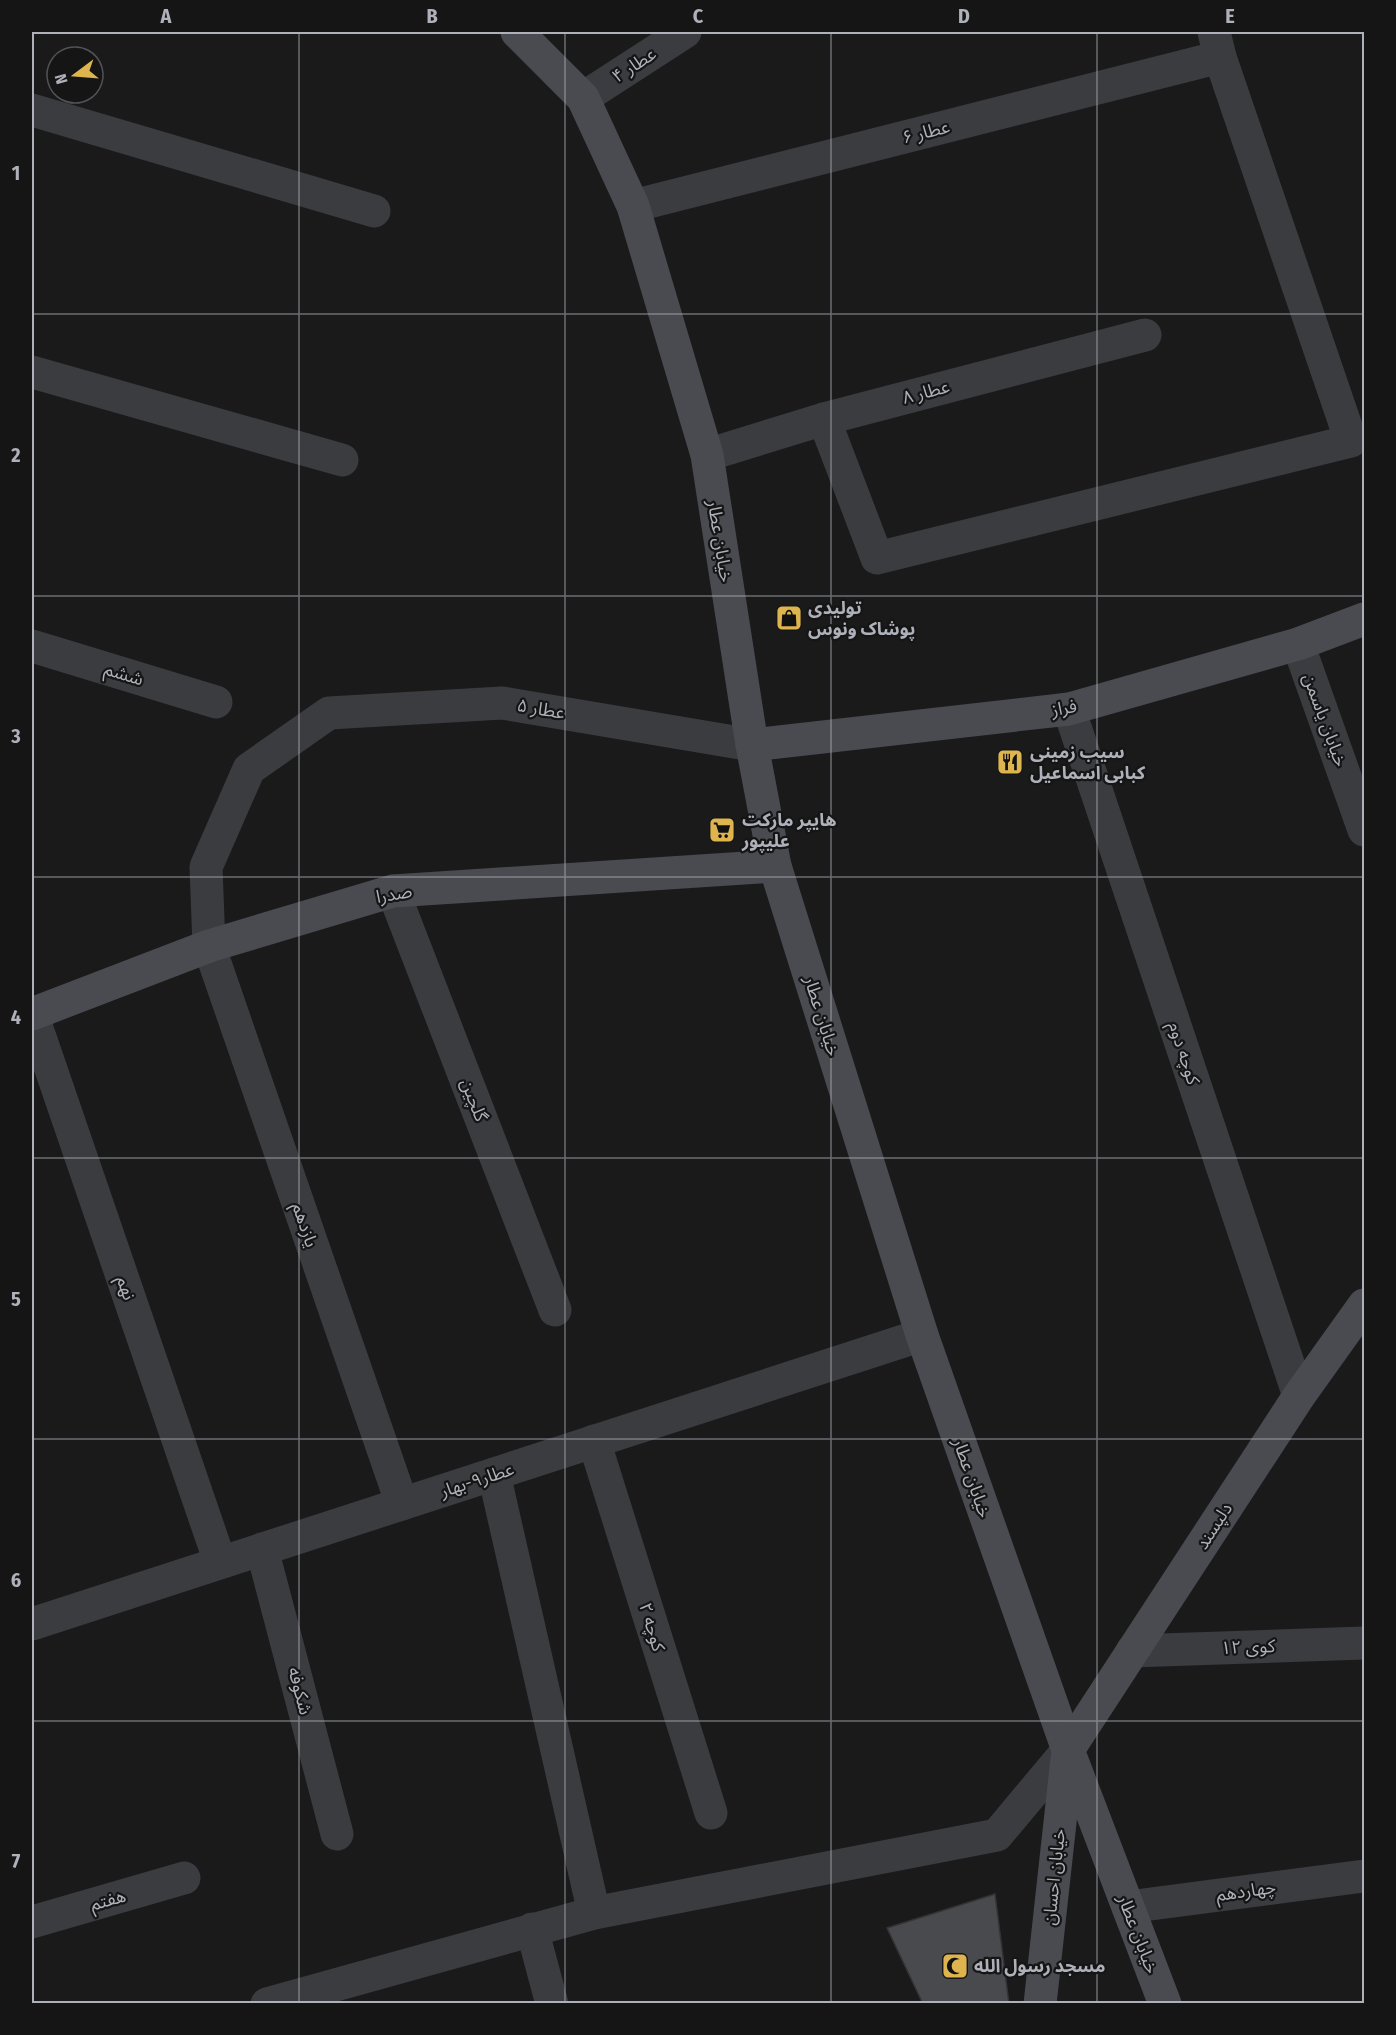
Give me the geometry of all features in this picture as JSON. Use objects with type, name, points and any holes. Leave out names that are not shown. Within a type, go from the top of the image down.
[{"type":"street","name":"خیابان عطار","points":[[517,32],[583,98],[633,206],[707,455],[752,745],[775,866],[922,1335],[1068,1750],[1165,2004]]},
{"type":"street","name":"عطار ۴","points":[[583,98],[686,32]]},
{"type":"street","name":"عطار ۶","points":[[633,206],[1217,44]]},
{"type":"street","points":[[824,419],[877,558],[1351,441],[1217,44]]},
{"type":"street","points":[[32,110],[374,212]]},
{"type":"street","name":"عطار ۸","points":[[707,455],[824,419],[1146,335]]},
{"type":"street","points":[[32,372],[342,460]]},
{"type":"street","name":"فراز","points":[[752,745],[1069,709],[1298,644],[1365,619]]},
{"type":"street","name":"خیابان یاسمن","points":[[1298,644],[1365,830]]},
{"type":"street","name":"ششم","points":[[32,646],[216,702]]},
{"type":"street","name":"عطار ۵","points":[[329,713],[502,703],[752,745]]},
{"type":"street","name":"کوچه دوم","points":[[1069,709],[1299,1396]]},
{"type":"street","name":"یازدهم","points":[[329,713],[249,769],[206,867],[209,946],[402,1504]]},
{"type":"street","name":"صدرا","points":[[32,1014],[209,946],[393,891],[775,866]]},
{"type":"street","name":"گلچین","points":[[393,891],[555,1310]]},
{"type":"street","name":"نهم","points":[[32,1014],[220,1563]]},
{"type":"street","name":"دلپسند","points":[[1068,1750],[1299,1396],[1365,1305]]},
{"type":"street","name":"عطار۹-بهار","points":[[32,1624],[922,1335]]},
{"type":"street","name":"کوچه ۲","points":[[594,1441],[711,1813]]},
{"type":"street","points":[[494,1474],[594,1913]]},
{"type":"street","name":"شکوفه","points":[[262,1549],[337,1834]]},
{"type":"street","name":"کوی ۱۲","points":[[1132,1651],[1365,1643]]},
{"type":"street","points":[[267,2004],[594,1913],[998,1835],[1068,1750]]},
{"type":"street","name":"خیابان احسان","points":[[1040,2004],[1068,1750]]},
{"type":"street","name":"چهاردهم","points":[[1128,1907],[1365,1876]]},
{"type":"street","name":"هفتم","points":[[32,1922],[184,1878]]},
{"type":"street","points":[[532,1929],[552,2004]]},
{"type":"building","name":"مسجد رسول الله","points":[[995,1894],[1009,2004],[923,2004],[887,1928]]},
{"type":"place","name":"تولیدی پوشاک ونوس","points":[[789,618]]},
{"type":"place","name":"سیب زمینی کبابی اسماعیل","points":[[1010,762]]},
{"type":"place","name":"هایپر مارکت علیپور","points":[[722,830]]},
{"type":"place","name":"مسجد رسول الله","points":[[955,1966]]}]
